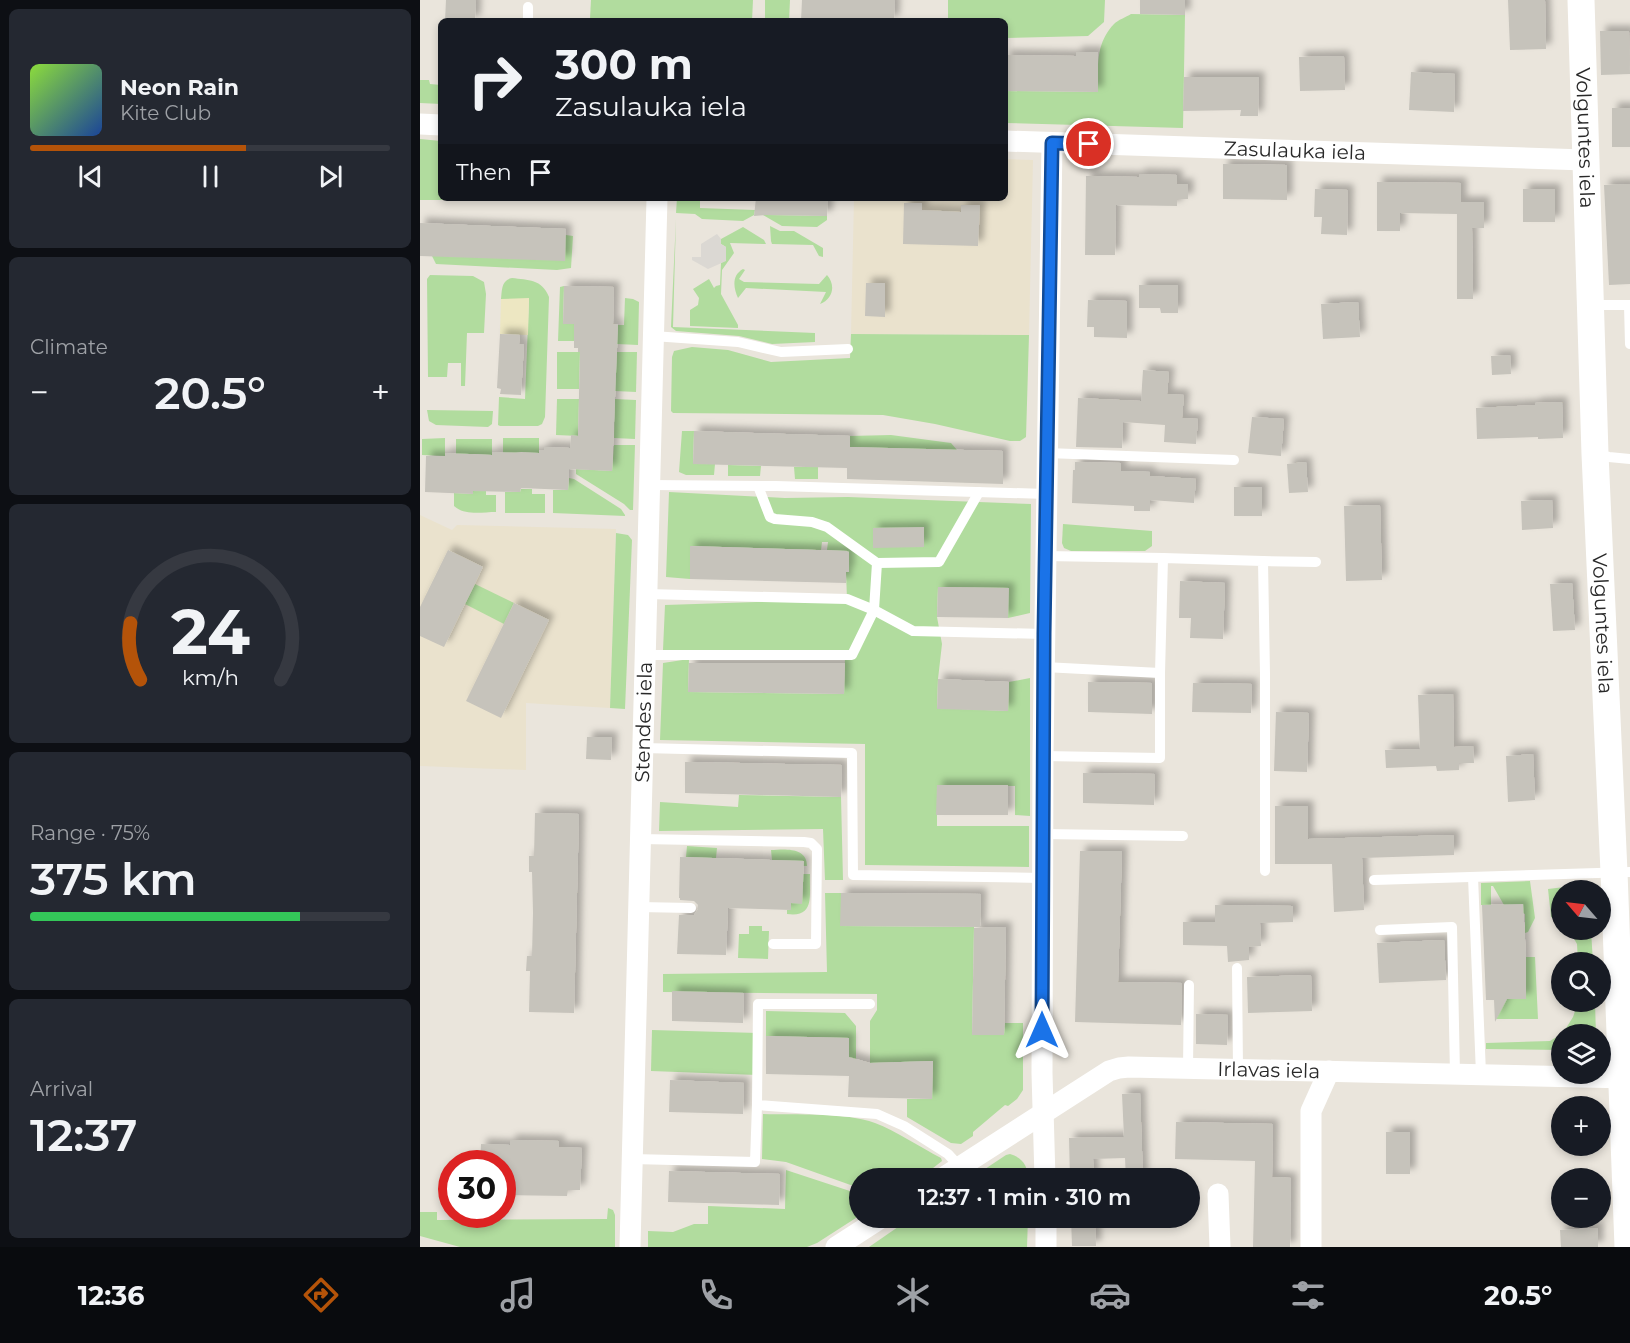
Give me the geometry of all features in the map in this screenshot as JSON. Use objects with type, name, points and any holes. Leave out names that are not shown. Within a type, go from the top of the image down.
[{"type":"street","name":"Volguntes iela","points":[[1581,0],[1595,454],[1622,872],[1628,1247]]},
{"type":"street","points":[[420,124],[438,125]]},
{"type":"street","name":"Zasulauka iela","points":[[1008,141],[1585,160]]},
{"type":"street","points":[[1045,1168],[1042,834],[1052,143]]},
{"type":"street","name":"Stendes iela","points":[[630,1247],[657,201]]},
{"type":"street","name":"Irlavas iela","points":[[960,1167],[1109,1071],[1129,1066],[1626,1078]]},
{"type":"street","points":[[1299,1070],[1311,1111],[1311,1247]]},
{"type":"street","points":[[1311,1111],[1329,1071]]},
{"type":"street","points":[[1218,1194],[1220,1247]]},
{"type":"street","points":[[836,1247],[865,1228]]},
{"type":"street","points":[[1046,1228],[1046,1247]]},
{"type":"lane","points":[[528,7],[528,18]]},
{"type":"lane","points":[[1591,305],[1629,305],[1630,344]]},
{"type":"lane","points":[[653,336],[738,342],[781,352],[848,349]]},
{"type":"lane","points":[[1047,453],[1234,460]]},
{"type":"lane","points":[[1595,454],[1630,459]]},
{"type":"lane","points":[[650,485],[1046,494]]},
{"type":"lane","points":[[758,486],[770,517],[820,523],[827,526],[877,563],[939,562],[980,492]]},
{"type":"lane","points":[[1045,556],[1316,562]]},
{"type":"lane","points":[[1043,756],[1160,758],[1163,558]]},
{"type":"lane","points":[[1263,561],[1264,871]]},
{"type":"lane","points":[[645,654],[852,655],[874,610],[877,563]]},
{"type":"lane","points":[[647,594],[847,599],[874,610],[913,631],[1044,634]]},
{"type":"lane","points":[[1044,667],[1160,673]]},
{"type":"lane","points":[[643,748],[852,753],[853,875],[1043,878]]},
{"type":"lane","points":[[1042,834],[1183,836]]},
{"type":"lane","points":[[641,839],[804,842],[814,846],[817,849],[816,944],[773,944]]},
{"type":"lane","points":[[1374,880],[1622,872]]},
{"type":"lane","points":[[1473,877],[1481,1074]]},
{"type":"lane","points":[[639,907],[691,908]]},
{"type":"lane","points":[[1380,930],[1452,927],[1455,1074]]},
{"type":"lane","points":[[1237,968],[1238,1069]]},
{"type":"lane","points":[[1188,1068],[1189,985]]},
{"type":"lane","points":[[632,1159],[755,1162],[758,1004],[870,1004]]},
{"type":"lane","points":[[757,1105],[877,1114],[904,1126],[948,1154],[960,1167]]},
{"type":"shaded area","points":[[1008,159],[1033,160],[1029,335],[851,334],[854,201],[1008,201]]},
{"type":"shaded area","points":[[717,234],[721,239],[721,244],[726,247],[726,261],[708,269],[692,260],[692,257],[701,257],[701,244]]},
{"type":"shaded area","points":[[420,515],[452,530],[457,525],[616,529],[610,708],[526,703],[526,770],[420,766]]},
{"type":"green space","points":[[591,0],[753,0],[752,18],[590,18]]},
{"type":"green space","points":[[765,0],[790,0],[789,18],[765,18]]},
{"type":"green space","points":[[948,0],[1105,0],[1104,22],[1088,36],[1008,38],[1008,18],[948,18]]},
{"type":"green space","points":[[1131,14],[1185,15],[1183,128],[1008,123],[1008,91],[1098,92],[1099,56],[1103,40],[1114,24]]},
{"type":"green space","points":[[420,80],[429,80],[430,84],[438,85],[438,104],[420,103]]},
{"type":"green space","points":[[420,139],[438,141],[438,200],[420,200]]},
{"type":"green space","points":[[677,201],[700,201],[700,208],[755,210],[754,215],[743,221],[702,219],[695,214],[676,213]]},
{"type":"green space","points":[[764,211],[771,215],[827,216],[827,220],[817,227],[782,226],[763,215]]},
{"type":"green space","points":[[676,219],[673,327],[815,333],[815,342],[772,344],[739,336],[676,331],[671,327]]},
{"type":"green space","points":[[770,226],[780,231],[794,231],[823,248],[823,257],[819,256],[813,245],[772,244]]},
{"type":"green space","points":[[743,227],[764,240],[766,244],[730,243],[734,253],[722,270],[721,294],[738,328],[690,326],[690,310],[698,305],[699,298],[693,289],[709,279],[714,288],[720,285],[721,263],[726,260],[726,247],[721,244],[721,239]]},
{"type":"green space","points":[[566,235],[573,236],[571,268],[557,270],[436,264],[432,256]]},
{"type":"green space","points":[[743,269],[745,270],[739,279],[744,282],[819,284],[827,275],[832,283],[832,291],[828,299],[820,304],[826,292],[746,288],[738,298],[734,282]]},
{"type":"green space","points":[[430,275],[473,276],[484,282],[486,294],[484,333],[467,333],[465,386],[461,386],[461,363],[448,363],[447,377],[428,377],[427,279]]},
{"type":"green space","points":[[512,278],[529,280],[538,284],[543,287],[549,297],[545,417],[542,424],[538,426],[498,425],[499,397],[525,399],[529,299],[501,299],[504,283]]},
{"type":"green space","points":[[564,286],[563,323],[581,324],[581,341],[558,341],[560,287]]},
{"type":"green space","points":[[625,298],[639,302],[638,345],[617,344],[618,325],[624,325]]},
{"type":"green space","points":[[851,334],[1029,335],[1026,437],[1020,441],[1010,441],[883,415],[673,413],[671,411],[674,351],[692,347],[728,350],[771,362],[850,358]]},
{"type":"green space","points":[[557,352],[580,352],[579,389],[557,389]]},
{"type":"green space","points":[[617,352],[637,352],[636,392],[615,391]]},
{"type":"green space","points":[[557,399],[579,399],[578,436],[556,435]]},
{"type":"green space","points":[[615,399],[636,400],[635,439],[614,438]]},
{"type":"green space","points":[[427,410],[493,411],[492,424],[488,427],[436,425],[429,421]]},
{"type":"green space","points":[[682,431],[694,431],[693,463],[715,464],[714,475],[686,475],[679,472]]},
{"type":"green space","points":[[891,435],[951,443],[957,450],[850,447],[850,436]]},
{"type":"green space","points":[[445,438],[445,456],[422,455],[422,439]]},
{"type":"green space","points":[[503,438],[539,438],[539,453],[521,452],[503,455]]},
{"type":"green space","points":[[456,439],[492,439],[492,455],[474,454],[456,457]]},
{"type":"green space","points":[[614,445],[635,445],[633,510],[576,474],[576,469],[612,471]]},
{"type":"green space","points":[[728,465],[761,466],[760,476],[728,476]]},
{"type":"green space","points":[[794,467],[818,467],[818,479],[795,479]]},
{"type":"green space","points":[[569,478],[621,509],[625,516],[553,513],[553,490],[568,490]]},
{"type":"green space","points":[[521,489],[532,489],[532,494],[545,494],[545,513],[505,513],[505,492],[520,492]]},
{"type":"green space","points":[[473,491],[486,491],[486,495],[496,495],[496,512],[468,512],[454,506],[454,493],[473,494]]},
{"type":"green space","points":[[669,492],[785,498],[848,497],[1031,504],[1030,613],[1008,618],[1008,588],[938,587],[937,617],[942,644],[937,708],[1008,711],[1009,682],[1030,678],[1030,816],[1015,815],[1015,786],[937,785],[937,826],[1029,826],[1029,867],[865,865],[865,744],[660,740],[663,663],[689,659],[688,692],[844,694],[845,656],[663,650],[665,605],[847,599],[846,572],[849,572],[849,565],[846,564],[846,551],[827,550],[828,542],[822,542],[821,550],[691,546],[690,579],[666,577]]},
{"type":"green space","points":[[1063,524],[1152,531],[1152,546],[1145,551],[1071,551],[1064,548],[1062,543]]},
{"type":"green space","points":[[616,533],[628,535],[632,540],[625,709],[610,708]]},
{"type":"green space","points":[[475,584],[514,603],[504,624],[465,604]]},
{"type":"green space","points":[[739,795],[841,797],[843,880],[825,880],[823,829],[659,831],[660,802],[738,807]]},
{"type":"green space","points":[[687,846],[717,848],[716,858],[686,857]]},
{"type":"green space","points":[[771,850],[799,852],[806,860],[807,866],[803,866],[803,861],[772,860]]},
{"type":"green space","points":[[803,874],[810,874],[810,896],[807,908],[803,912],[787,914],[787,910],[791,910],[791,903],[802,903]]},
{"type":"green space","points":[[1530,881],[1535,918],[1528,932],[1525,933],[1525,914],[1504,905],[1493,886],[1491,886],[1491,905],[1481,905],[1481,883]]},
{"type":"green space","points":[[1548,889],[1551,889],[1551,917]]},
{"type":"green space","points":[[825,893],[841,893],[841,926],[974,927],[972,1035],[1004,1035],[1005,1023],[1023,1023],[1023,1090],[1017,1099],[1008,1106],[1005,1105],[973,1132],[973,1136],[961,1144],[951,1143],[907,1117],[907,1099],[932,1099],[933,1061],[870,1063],[870,1021],[877,1010],[877,994],[663,992],[663,974],[827,972]]},
{"type":"green space","points":[[749,926],[762,926],[762,931],[769,931],[768,959],[738,958],[739,934],[749,934]]},
{"type":"green space","points":[[1575,940],[1592,940],[1592,952],[1577,952]]},
{"type":"green space","points":[[1526,957],[1535,957],[1538,1019],[1496,1019],[1506,999],[1525,999]]},
{"type":"green space","points":[[766,1011],[845,1013],[856,1026],[856,1059],[849,1059],[849,1038],[766,1036]]},
{"type":"green space","points":[[1575,1012],[1595,1012],[1596,1024],[1569,1024]]},
{"type":"green space","points":[[652,1030],[758,1033],[757,1075],[651,1071]]},
{"type":"green space","points":[[1550,1041],[1551,1050],[1486,1049],[1486,1043]]},
{"type":"green space","points":[[763,1114],[820,1115],[863,1119],[891,1130],[941,1158],[942,1161],[933,1168],[849,1168],[849,1184],[786,1162],[762,1159]]},
{"type":"green space","points":[[1010,1154],[1018,1158],[1026,1168],[986,1168]]},
{"type":"green space","points":[[786,1170],[849,1191],[849,1222],[807,1247],[648,1247],[648,1231],[673,1232],[694,1224],[708,1224],[708,1206],[785,1209]]},
{"type":"green space","points":[[608,1208],[613,1210],[615,1215],[615,1247],[460,1247],[420,1236],[420,1212],[437,1212],[438,1228],[516,1228],[516,1220],[607,1219]]},
{"type":"green space","points":[[897,1228],[1028,1228],[1027,1247],[869,1247]]},
{"type":"sand","points":[[529,298],[528,335],[500,334],[501,299]]},
{"type":"building","points":[[446,0],[476,0],[475,18],[445,18]]},
{"type":"building","points":[[802,0],[895,0],[894,18],[801,18]]},
{"type":"building","points":[[1140,0],[1185,0],[1185,15],[1140,14]]},
{"type":"building","points":[[1508,0],[1545,0],[1546,49],[1510,50]]},
{"type":"building","points":[[1600,31],[1629,31],[1630,74],[1601,75]]},
{"type":"building","points":[[1076,52],[1098,52],[1098,92],[1008,91],[1008,55],[1076,56]]},
{"type":"building","points":[[1344,56],[1345,90],[1300,91],[1299,57]]},
{"type":"building","points":[[1411,72],[1455,74],[1454,112],[1409,110]]},
{"type":"building","points":[[1184,77],[1259,77],[1258,116],[1240,116],[1241,110],[1183,111]]},
{"type":"building","points":[[1612,108],[1630,108],[1630,147],[1612,147]]},
{"type":"building","points":[[1223,164],[1287,165],[1287,200],[1223,199]]},
{"type":"building","points":[[1139,174],[1177,175],[1177,184],[1188,184],[1188,199],[1177,199],[1177,206],[1116,205],[1115,255],[1085,255],[1086,176],[1139,177]]},
{"type":"building","points":[[1377,182],[1461,183],[1461,202],[1484,202],[1484,228],[1472,228],[1473,299],[1457,299],[1457,214],[1400,213],[1400,231],[1377,231]]},
{"type":"building","points":[[1630,184],[1630,284],[1609,285],[1604,185]]},
{"type":"building","points":[[1315,189],[1348,190],[1347,235],[1321,234],[1322,217],[1314,217]]},
{"type":"building","points":[[1523,189],[1555,189],[1555,222],[1523,222]]},
{"type":"building","points":[[756,201],[828,201],[827,216],[754,216]]},
{"type":"building","points":[[904,203],[922,203],[922,210],[961,212],[961,205],[980,205],[978,246],[903,244]]},
{"type":"building","points":[[420,223],[566,229],[565,261],[420,256]]},
{"type":"building","points":[[866,283],[885,283],[885,317],[865,316]]},
{"type":"building","points":[[1139,285],[1178,285],[1178,313],[1161,313],[1160,308],[1139,308]]},
{"type":"building","points":[[564,286],[614,287],[613,324],[618,324],[612,471],[569,469],[568,490],[521,488],[520,492],[473,491],[473,494],[425,492],[426,456],[446,456],[445,453],[492,455],[492,452],[539,453],[540,450],[544,450],[544,447],[570,448],[571,435],[578,436],[580,352],[578,348],[574,348],[574,324],[563,324]]},
{"type":"building","points":[[1088,300],[1127,301],[1127,338],[1094,337],[1094,327],[1087,327]]},
{"type":"building","points":[[1358,302],[1360,337],[1323,339],[1321,304]]},
{"type":"building","points":[[500,334],[520,335],[519,344],[524,344],[521,395],[500,394],[501,389],[497,388]]},
{"type":"building","points":[[1510,355],[1511,374],[1492,375],[1491,356]]},
{"type":"building","points":[[1143,370],[1169,372],[1167,394],[1184,395],[1182,418],[1198,419],[1196,444],[1164,442],[1165,425],[1123,422],[1122,448],[1076,447],[1078,398],[1141,401]]},
{"type":"building","points":[[1562,402],[1563,438],[1477,439],[1476,408]]},
{"type":"building","points":[[1252,417],[1284,419],[1281,456],[1248,453]]},
{"type":"building","points":[[694,431],[850,436],[850,447],[1003,451],[1003,484],[847,479],[847,468],[693,464]]},
{"type":"building","points":[[1075,462],[1121,463],[1121,471],[1150,472],[1150,476],[1196,479],[1194,503],[1150,500],[1150,511],[1134,511],[1134,506],[1072,503]]},
{"type":"building","points":[[1306,462],[1308,492],[1289,493],[1287,464]]},
{"type":"building","points":[[1234,487],[1262,487],[1262,516],[1234,516]]},
{"type":"building","points":[[1552,500],[1553,528],[1522,530],[1521,501]]},
{"type":"building","points":[[1380,505],[1382,580],[1346,581],[1344,506]]},
{"type":"building","points":[[924,527],[924,547],[873,548],[873,528]]},
{"type":"building","points":[[690,546],[847,551],[849,552],[849,572],[846,572],[846,583],[690,579]]},
{"type":"building","points":[[448,550],[483,567],[444,647],[420,636],[420,607]]},
{"type":"building","points":[[1180,581],[1225,583],[1223,639],[1190,638],[1191,618],[1179,618]]},
{"type":"building","points":[[1572,583],[1575,630],[1553,631],[1550,584]]},
{"type":"building","points":[[938,587],[1009,588],[1008,618],[937,617]]},
{"type":"building","points":[[514,603],[549,620],[501,718],[466,701]]},
{"type":"building","points":[[689,663],[845,663],[844,694],[688,692]]},
{"type":"building","points":[[938,679],[1009,682],[1008,711],[937,709]]},
{"type":"building","points":[[1088,682],[1152,683],[1152,714],[1088,712]]},
{"type":"building","points":[[1193,683],[1252,684],[1251,713],[1192,712]]},
{"type":"building","points":[[1453,694],[1454,747],[1473,746],[1474,763],[1459,763],[1459,770],[1437,771],[1436,766],[1386,768],[1385,750],[1420,749],[1418,695]]},
{"type":"building","points":[[1276,712],[1309,713],[1307,772],[1274,771]]},
{"type":"building","points":[[587,737],[612,737],[611,760],[586,759]]},
{"type":"building","points":[[1533,754],[1535,800],[1508,802],[1506,756]]},
{"type":"building","points":[[685,762],[842,765],[841,797],[685,793]]},
{"type":"building","points":[[1083,773],[1155,774],[1154,805],[1083,803]]},
{"type":"building","points":[[937,785],[1008,785],[1008,815],[936,815]]},
{"type":"building","points":[[1275,806],[1308,806],[1308,839],[1454,835],[1454,855],[1362,858],[1364,910],[1334,912],[1332,864],[1275,864]]},
{"type":"building","points":[[535,813],[579,814],[574,1013],[529,1012],[530,971],[526,971],[527,956],[532,956],[533,913],[532,872],[529,872],[529,856],[534,856]]},
{"type":"building","points":[[1080,851],[1122,851],[1118,982],[1182,983],[1181,1025],[1075,1022]]},
{"type":"building","points":[[680,857],[804,861],[802,904],[791,903],[791,910],[728,908],[726,955],[677,954],[679,915],[694,915],[698,909],[694,901],[679,898]]},
{"type":"building","points":[[841,893],[981,894],[980,927],[840,926]]},
{"type":"building","points":[[1523,904],[1526,999],[1507,999],[1495,1022],[1494,1000],[1486,1000],[1482,905]]},
{"type":"building","points":[[1215,905],[1293,906],[1293,922],[1260,923],[1261,946],[1249,947],[1249,960],[1228,962],[1227,946],[1183,945],[1183,922],[1215,922]]},
{"type":"building","points":[[1006,927],[1004,1035],[972,1035],[974,928]]},
{"type":"building","points":[[1444,940],[1446,980],[1379,983],[1377,943]]},
{"type":"building","points":[[1311,975],[1312,1011],[1248,1013],[1247,977]]},
{"type":"building","points":[[672,991],[744,993],[743,1023],[672,1021]]},
{"type":"building","points":[[1196,1014],[1228,1015],[1227,1045],[1196,1044]]},
{"type":"building","points":[[766,1036],[849,1038],[849,1057],[870,1063],[933,1061],[932,1099],[848,1097],[849,1076],[766,1074]]},
{"type":"building","points":[[670,1080],[744,1083],[743,1114],[669,1112]]},
{"type":"building","points":[[1140,1093],[1143,1168],[1125,1168],[1125,1158],[1093,1159],[1093,1168],[1070,1168],[1069,1138],[1124,1137],[1122,1094]]},
{"type":"building","points":[[1176,1122],[1273,1124],[1272,1177],[1291,1178],[1290,1247],[1253,1247],[1255,1161],[1175,1159]]},
{"type":"building","points":[[1386,1132],[1410,1132],[1410,1174],[1386,1174]]},
{"type":"building","points":[[510,1140],[559,1141],[559,1147],[582,1148],[580,1190],[568,1190],[567,1196],[516,1195],[516,1150],[481,1150],[481,1144],[510,1145]]},
{"type":"building","points":[[669,1171],[780,1174],[779,1205],[668,1202]]},
{"type":"building","points":[[1071,1228],[1095,1228],[1096,1246],[1072,1246]]},
{"type":"building","points":[[1598,1228],[1598,1247],[1561,1247],[1560,1230]]},
{"type":"route","points":[[1042,1030],[1044,634],[1052,143],[1089,144]]}]
